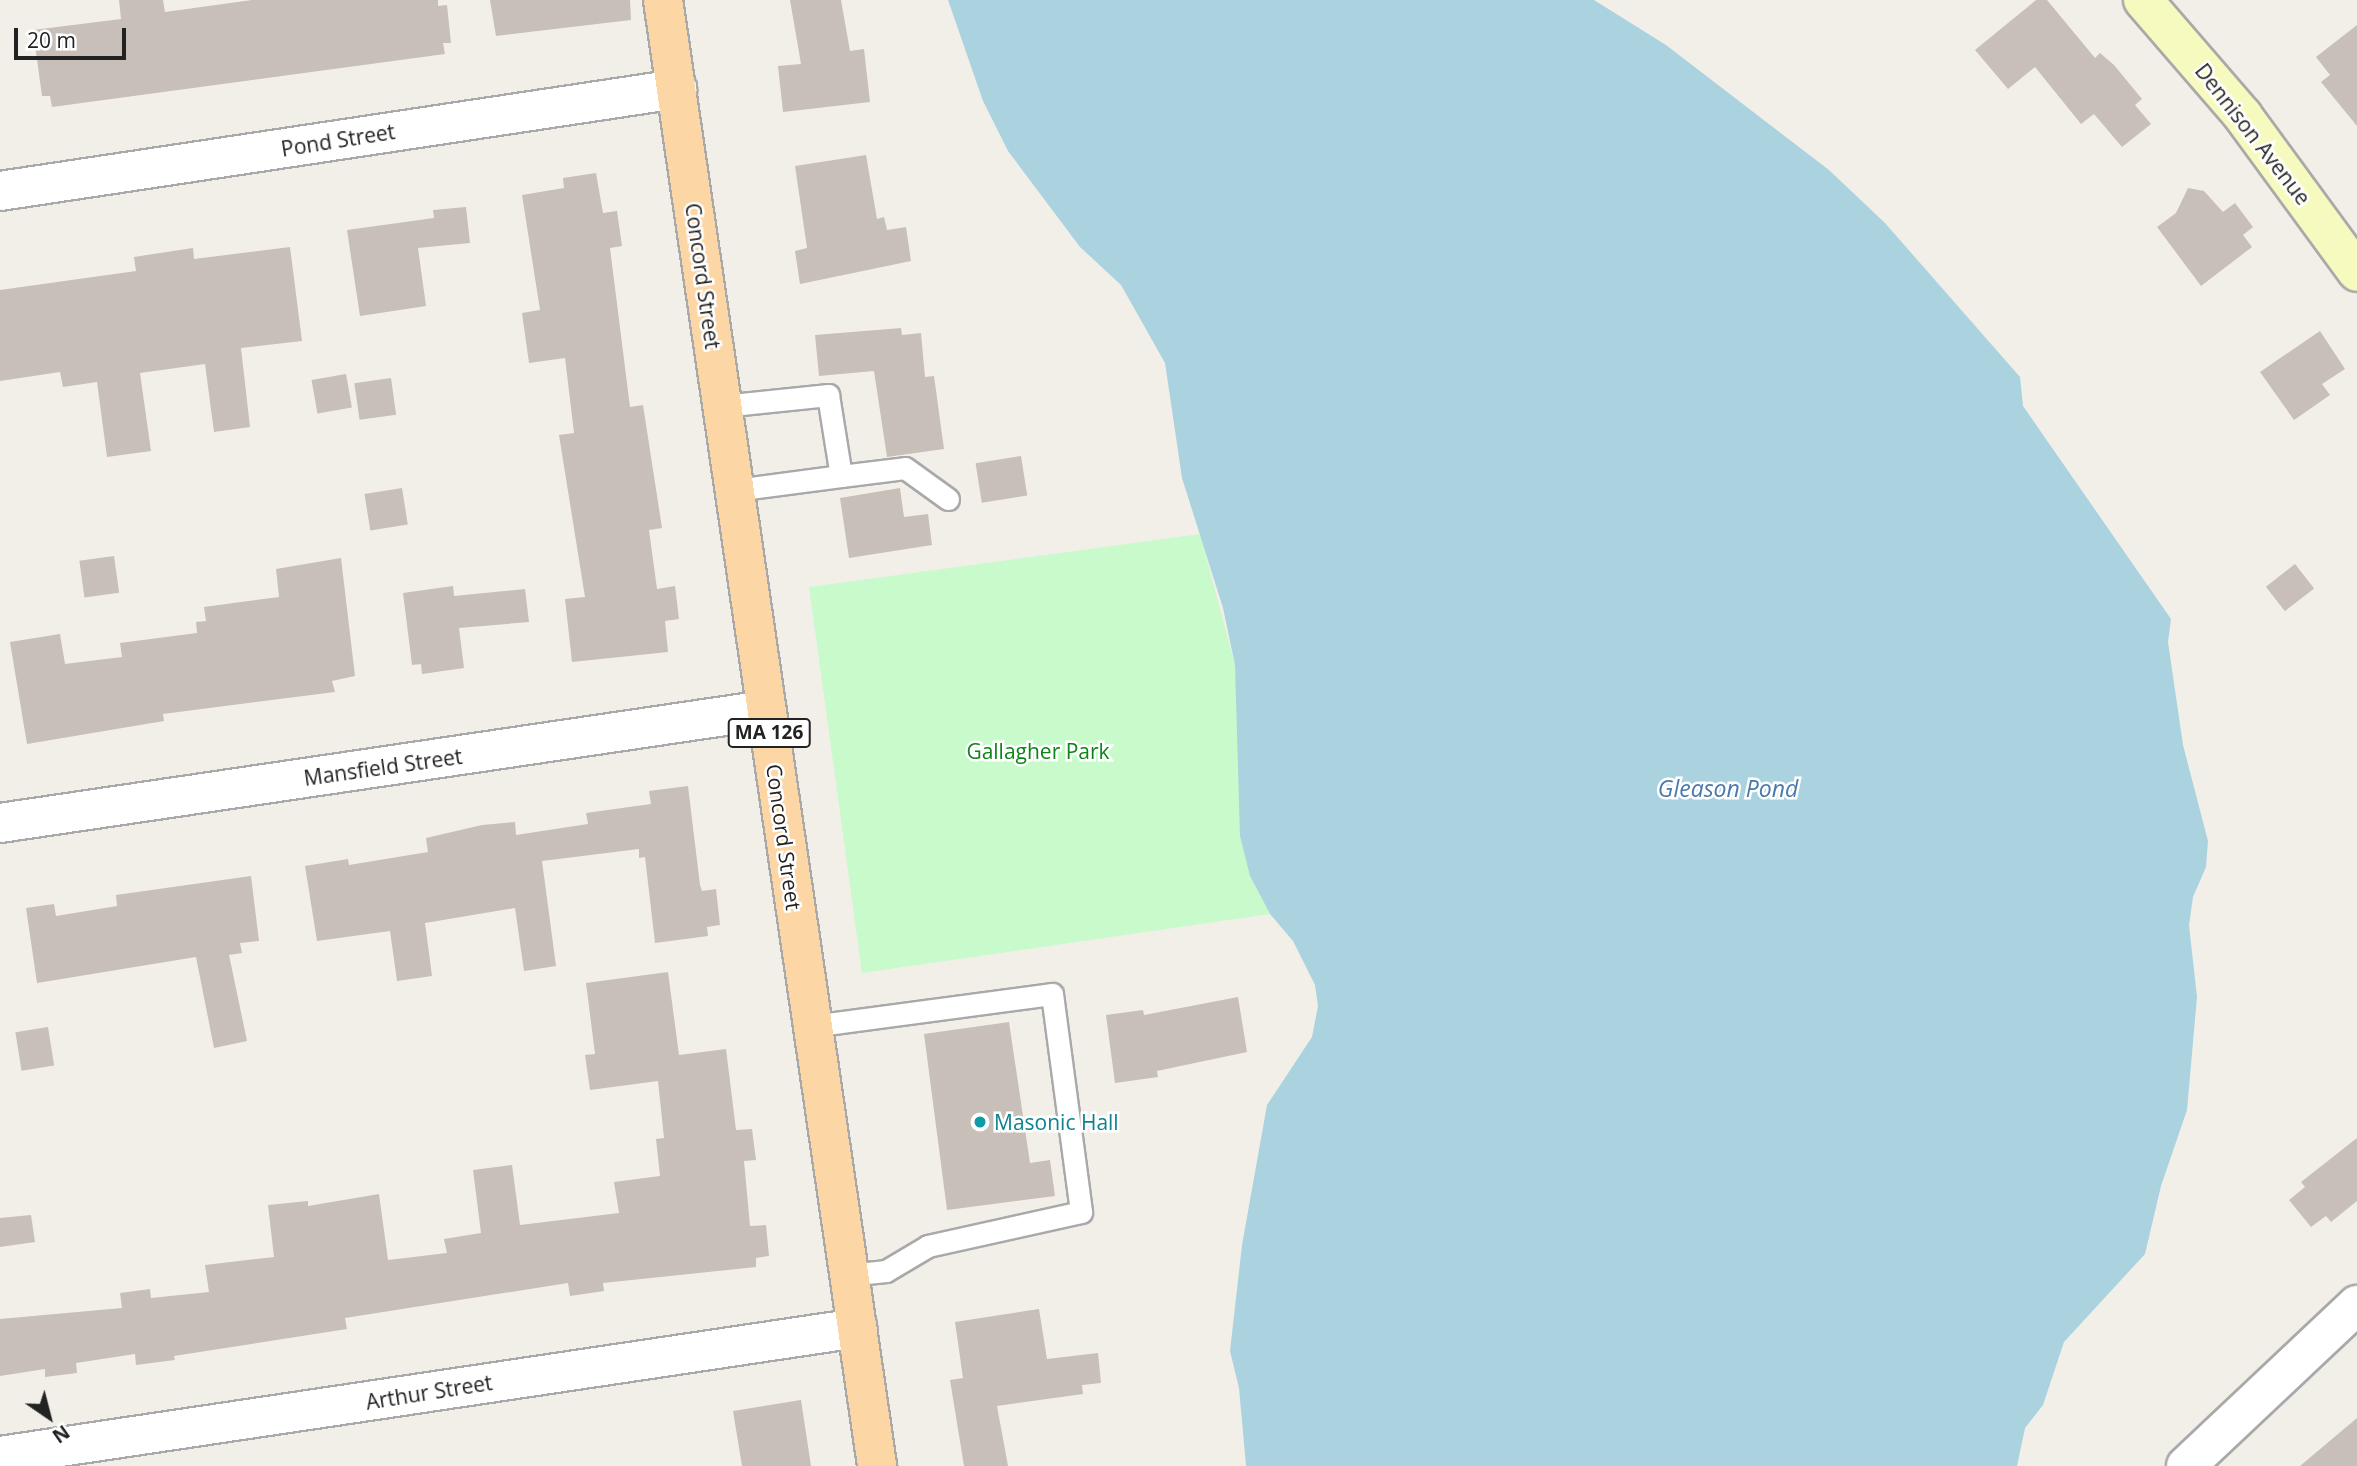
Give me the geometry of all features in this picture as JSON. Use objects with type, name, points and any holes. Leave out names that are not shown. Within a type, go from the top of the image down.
[{"type":"main road","name":"Concord Street","points":[[663,0],[877,1466]]},
{"type":"street","name":"Dennison Avenue","points":[[2143,0],[2243,116],[2357,272]]},
{"type":"street","name":"Pond Street","points":[[0,191],[677,89]]},
{"type":"street","name":"Mansfield Street","points":[[0,823],[765,710]]},
{"type":"street","points":[[2200,1461],[2357,1305]]},
{"type":"street","name":"Arthur Street","points":[[0,1456],[857,1328]]},
{"type":"lane","points":[[722,406],[828,395],[841,476]]},
{"type":"lane","points":[[734,490],[905,468],[948,499]]},
{"type":"lane","points":[[812,1026],[1052,994],[1081,1212],[928,1246],[886,1270],[849,1275]]},
{"type":"green space","name":"Gallagher Park","points":[[1200,534],[1235,665],[1250,876],[1270,914],[862,973],[809,587]]},
{"type":"water","name":"Gleason Pond","points":[[948,0],[1594,0],[1666,45],[1829,170],[1885,223],[2020,377],[2023,406],[2171,619],[2168,642],[2183,745],[2208,841],[2206,867],[2193,897],[2189,925],[2197,997],[2187,1110],[2161,1186],[2145,1254],[2064,1342],[2043,1405],[2025,1428],[2017,1466],[1246,1466],[1239,1388],[1230,1351],[1242,1245],[1267,1105],[1312,1037],[1318,1006],[1315,985],[1293,941],[1270,914],[1250,876],[1240,836],[1235,665],[1223,608],[1182,478],[1165,363],[1121,285],[1080,247],[1008,151],[983,101]]},
{"type":"building","points":[[119,0],[163,0],[165,12],[252,0],[438,0],[438,6],[447,5],[451,43],[443,43],[445,54],[52,107],[50,96],[42,96],[33,30],[121,19]]},
{"type":"building","points":[[490,0],[630,0],[631,20],[496,36]]},
{"type":"building","points":[[790,0],[841,0],[850,51],[864,49],[870,102],[783,112],[778,66],[801,64]]},
{"type":"building","points":[[2036,0],[2047,0],[2095,58],[2100,53],[2114,65],[2142,99],[2135,105],[2151,124],[2122,147],[2094,114],[2081,124],[2035,67],[2008,89],[1975,50]]},
{"type":"building","points":[[2357,25],[2357,126],[2321,82],[2330,75],[2316,57]]},
{"type":"building","points":[[866,155],[877,219],[884,217],[887,230],[906,227],[911,261],[800,284],[795,251],[807,248],[795,166]]},
{"type":"building","points":[[596,173],[603,213],[617,211],[622,246],[610,248],[630,407],[643,405],[662,528],[649,530],[657,589],[675,586],[679,619],[665,621],[668,652],[572,662],[565,599],[585,597],[559,435],[574,433],[565,358],[529,363],[522,313],[540,310],[522,195],[564,188],[563,178]]},
{"type":"building","points":[[2188,188],[2204,191],[2223,212],[2235,203],[2253,227],[2243,235],[2252,247],[2201,286],[2157,227],[2176,213]]},
{"type":"building","points":[[466,207],[470,243],[418,248],[426,306],[360,316],[347,230],[434,218],[433,210]]},
{"type":"building","points":[[290,247],[302,341],[241,348],[250,427],[214,432],[205,364],[140,373],[151,451],[107,457],[97,382],[63,387],[60,372],[0,381],[0,290],[136,271],[134,257],[193,248],[194,259]]},
{"type":"building","points":[[901,328],[902,335],[921,333],[925,377],[934,376],[944,449],[887,457],[874,371],[819,376],[815,335]]},
{"type":"building","points":[[2320,331],[2345,369],[2322,384],[2330,395],[2294,420],[2260,372]]},
{"type":"building","points":[[346,374],[352,407],[317,414],[312,380]]},
{"type":"building","points":[[391,378],[396,415],[360,420],[354,383]]},
{"type":"building","points":[[1021,456],[1027,496],[982,503],[976,463]]},
{"type":"building","points":[[402,488],[408,525],[370,530],[364,494]]},
{"type":"building","points":[[900,488],[904,517],[928,514],[932,545],[849,558],[840,498]]},
{"type":"building","points":[[114,556],[119,593],[84,598],[79,561]]},
{"type":"building","points":[[341,558],[355,676],[332,681],[335,692],[163,714],[164,721],[27,744],[10,642],[60,634],[65,664],[122,657],[120,643],[197,633],[196,622],[206,621],[204,607],[279,597],[276,569]]},
{"type":"building","points":[[2295,564],[2314,588],[2285,611],[2266,587]]},
{"type":"building","points":[[453,586],[454,596],[525,589],[529,622],[459,628],[464,668],[422,674],[421,664],[412,665],[403,593]]},
{"type":"building","points":[[688,786],[700,885],[702,891],[716,889],[720,925],[707,927],[708,936],[655,943],[645,857],[639,858],[639,849],[542,861],[556,966],[524,971],[515,908],[425,923],[432,976],[397,981],[390,931],[317,941],[305,866],[348,859],[349,865],[428,852],[426,838],[482,825],[515,822],[516,835],[588,824],[586,813],[651,804],[649,791]]},
{"type":"building","points":[[251,876],[259,941],[240,943],[242,953],[229,955],[247,1041],[214,1048],[196,957],[37,983],[26,908],[54,904],[56,916],[117,906],[116,895]]},
{"type":"building","points":[[668,972],[679,1055],[726,1049],[736,1130],[752,1129],[756,1160],[744,1161],[750,1226],[766,1225],[769,1256],[756,1258],[756,1267],[603,1283],[604,1291],[570,1296],[568,1283],[345,1318],[347,1329],[174,1356],[175,1360],[136,1365],[135,1354],[76,1363],[77,1373],[45,1377],[45,1369],[0,1376],[0,1319],[122,1308],[120,1293],[150,1289],[151,1298],[209,1292],[205,1265],[274,1257],[268,1205],[308,1201],[308,1206],[379,1194],[388,1260],[447,1253],[444,1239],[481,1233],[473,1170],[512,1165],[520,1225],[619,1213],[614,1182],[660,1176],[656,1139],[664,1138],[658,1081],[590,1090],[585,1055],[595,1054],[586,983]]},
{"type":"building","points":[[1238,997],[1247,1052],[1157,1071],[1158,1077],[1115,1083],[1106,1015],[1143,1010],[1144,1015]]},
{"type":"building","name":"Masonic Hall","points":[[1009,1022],[1030,1163],[1050,1160],[1055,1196],[947,1210],[924,1034]]},
{"type":"building","points":[[48,1027],[54,1066],[22,1071],[15,1032]]},
{"type":"building","points":[[2357,1138],[2357,1201],[2331,1222],[2326,1216],[2311,1227],[2289,1200],[2305,1187],[2301,1182]]},
{"type":"building","points":[[31,1215],[35,1242],[0,1247],[0,1218]]},
{"type":"building","points":[[1039,1309],[1047,1359],[1098,1353],[1101,1383],[1082,1385],[1083,1394],[997,1406],[1008,1466],[964,1466],[950,1380],[963,1378],[955,1322]]},
{"type":"building","points":[[801,1400],[811,1466],[742,1466],[733,1411]]},
{"type":"building","points":[[2357,1418],[2357,1466],[2300,1466]]},
{"type":"place","name":"Masonic Hall","points":[[980,1122]]}]
